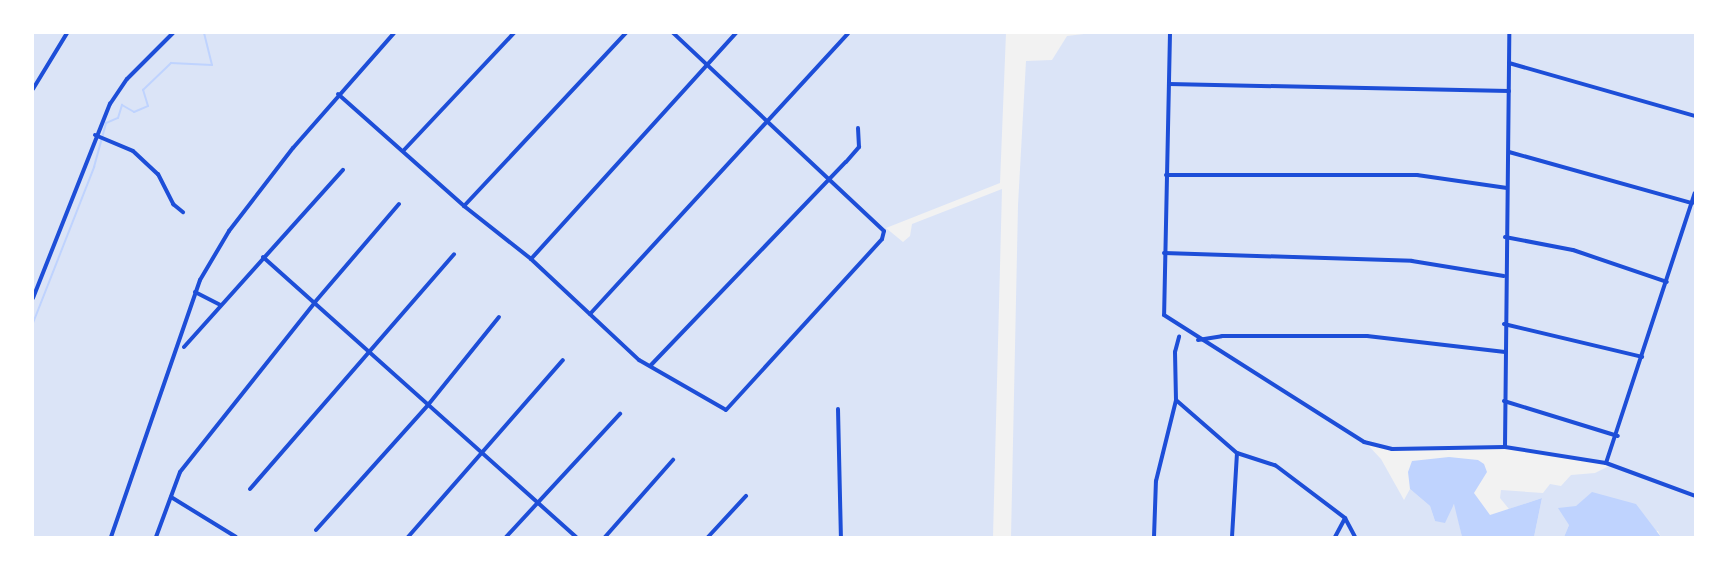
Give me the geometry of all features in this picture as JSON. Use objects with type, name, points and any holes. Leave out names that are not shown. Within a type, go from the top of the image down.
[{"type":"street","points":[[33,89],[67,33]]},
{"type":"street","points":[[33,298],[95,135],[110,104],[128,79],[173,33]]},
{"type":"street","points":[[111,537],[195,292],[229,231],[338,94],[394,33]]},
{"type":"street","points":[[404,150],[514,33]]},
{"type":"street","points":[[464,206],[626,33]]},
{"type":"street","points":[[338,94],[404,150],[464,206],[531,259],[639,360],[726,410],[882,239],[884,231],[831,178],[673,33]]},
{"type":"street","points":[[531,259],[620,164],[736,33]]},
{"type":"street","points":[[590,314],[769,123],[848,33]]},
{"type":"street","points":[[1170,33],[1164,315],[1198,340],[1364,442],[1392,449],[1505,447],[1606,463],[1695,496]]},
{"type":"street","points":[[1505,447],[1504,276],[1509,152],[1509,33]]},
{"type":"street","points":[[1509,63],[1695,116]]},
{"type":"street","points":[[1168,84],[1509,91]]},
{"type":"street","points":[[651,365],[859,147],[858,128]]},
{"type":"street","points":[[95,135],[133,152],[158,174],[173,204],[183,212]]},
{"type":"street","points":[[1509,152],[1692,203]]},
{"type":"street","points":[[183,346],[343,170]]},
{"type":"street","points":[[1166,175],[1417,175],[1507,188]]},
{"type":"street","points":[[1606,463],[1618,436],[1695,193]]},
{"type":"street","points":[[156,537],[180,472],[315,302],[399,204]]},
{"type":"street","points":[[1505,237],[1573,250],[1667,282]]},
{"type":"street","points":[[1164,253],[1412,261],[1504,276]]},
{"type":"street","points":[[250,489],[454,254]]},
{"type":"street","points":[[263,257],[576,537]]},
{"type":"street","points":[[195,292],[220,305]]},
{"type":"street","points":[[316,530],[429,405],[499,317]]},
{"type":"street","points":[[1504,324],[1642,357]]},
{"type":"street","points":[[1198,340],[1222,336],[1367,336],[1505,352]]},
{"type":"street","points":[[1154,537],[1156,481],[1176,400],[1175,352],[1179,337]]},
{"type":"street","points":[[408,537],[483,454],[562,360]]},
{"type":"street","points":[[1176,400],[1237,453],[1275,465],[1345,518],[1355,537]]},
{"type":"street","points":[[1504,401],[1618,436]]},
{"type":"street","points":[[838,409],[841,537]]},
{"type":"street","points":[[506,537],[620,414]]},
{"type":"street","points":[[1232,537],[1237,453]]},
{"type":"street","points":[[605,537],[673,460]]},
{"type":"street","points":[[708,537],[746,496]]},
{"type":"street","points":[[171,497],[236,537]]},
{"type":"street","points":[[1335,537],[1345,518]]},
{"type":"shaded area","points":[[33,33],[1006,33],[1000,183],[886,228],[903,242],[910,236],[912,224],[1002,189],[993,537],[33,537]]},
{"type":"shaded area","points":[[1092,33],[1695,33],[1695,537],[1661,537],[1658,531],[1569,525],[1564,537],[1534,537],[1542,498],[1509,509],[1500,498],[1501,490],[1543,493],[1550,484],[1561,486],[1571,475],[1595,473],[1611,465],[1505,447],[1392,449],[1366,443],[1381,459],[1404,500],[1410,489],[1430,506],[1435,521],[1455,504],[1462,537],[1011,537],[1018,205],[1026,61],[1052,60],[1067,36]]},
{"type":"water","points":[[1449,457],[1478,460],[1484,464],[1487,472],[1474,493],[1490,515],[1542,498],[1534,537],[1462,537],[1454,504],[1445,523],[1435,521],[1430,506],[1410,489],[1408,472],[1412,461]]},
{"type":"water","points":[[1592,492],[1636,504],[1661,537],[1564,537],[1569,525],[1558,508],[1576,506]]},
{"type":"waterway","points":[[33,323],[94,167],[106,123],[118,118],[122,105],[134,112],[148,106],[143,90],[171,63],[212,65],[204,33]]}]
